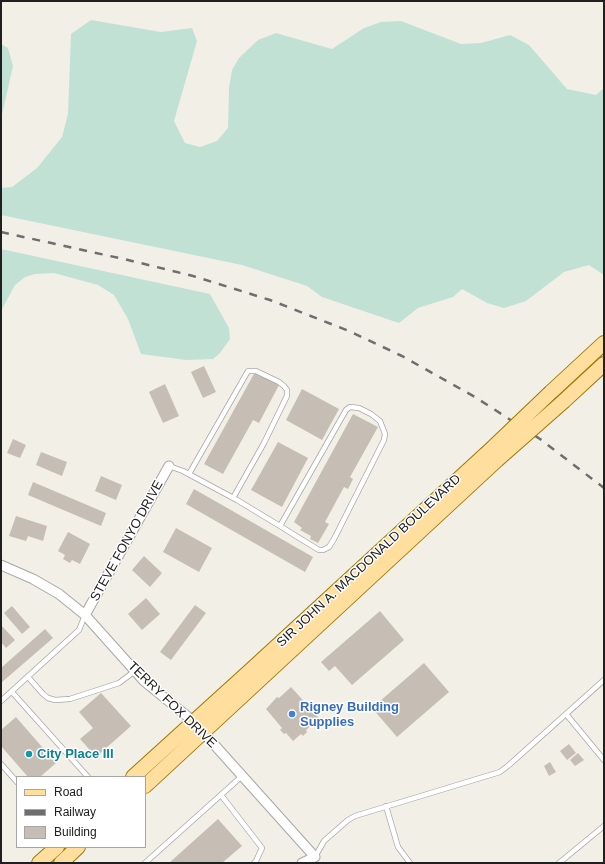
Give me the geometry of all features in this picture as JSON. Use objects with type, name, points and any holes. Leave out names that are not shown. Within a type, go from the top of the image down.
[{"type":"main road","name":"SIR JOHN A. MACDONALD BOULEVARD","points":[[146,785],[492,457],[550,392],[604,343]]},
{"type":"main road","name":"SIR JOHN A. MACDONALD BOULEVARD","points":[[134,776],[252,669],[492,457],[564,401],[604,364]]},
{"type":"main road","points":[[39,863],[55,848]]},
{"type":"main road","points":[[61,863],[77,848]]},
{"type":"street","name":"STEVE FONYO DRIVE","points":[[85,615],[169,466]]},
{"type":"street","name":"TERRY FOX DRIVE","points":[[1,566],[33,579],[59,594],[85,615],[144,680],[203,732],[314,860]]},
{"type":"street","points":[[302,863],[314,860]]},
{"type":"lane","points":[[189,474],[248,372],[256,371],[279,382],[287,390],[287,396],[264,443],[233,498]]},
{"type":"lane","points":[[169,466],[189,474],[233,498],[319,550],[324,550],[329,547],[334,539],[384,440],[385,434],[380,421],[371,414],[359,408],[350,407],[346,410],[280,526]]},
{"type":"lane","points":[[1,701],[79,630],[85,615]]},
{"type":"lane","points":[[28,677],[43,694],[48,698],[55,700],[70,699],[118,683],[135,671]]},
{"type":"lane","points":[[314,860],[324,841],[348,820],[355,816],[500,772],[604,680]]},
{"type":"lane","points":[[12,692],[87,776]]},
{"type":"lane","points":[[566,714],[604,760]]},
{"type":"lane","points":[[1,764],[16,781]]},
{"type":"lane","points":[[145,863],[242,776]]},
{"type":"lane","points":[[221,795],[262,848],[254,863]]},
{"type":"lane","points":[[386,806],[398,846],[410,863]]},
{"type":"lane","points":[[559,863],[604,826]]},
{"type":"green space","points":[[91,20],[161,32],[192,28],[197,41],[174,121],[185,143],[200,147],[217,141],[228,128],[229,88],[232,70],[239,58],[258,40],[276,33],[332,49],[364,28],[381,22],[401,21],[461,44],[481,43],[510,35],[529,45],[567,89],[596,95],[604,88],[604,275],[589,265],[564,272],[526,301],[504,308],[487,303],[462,289],[453,297],[418,308],[399,323],[322,297],[307,286],[242,265],[1,215],[1,188],[12,187],[37,168],[62,137],[68,114],[71,34]]},
{"type":"green space","points":[[1,44],[8,48],[13,66],[1,119]]},
{"type":"green space","points":[[1,249],[210,294],[229,328],[230,339],[220,353],[213,359],[186,360],[141,354],[128,319],[114,295],[98,285],[54,273],[35,274],[25,277],[15,285],[1,311]]},
{"type":"building","points":[[204,366],[216,392],[203,398],[191,372]]},
{"type":"building","points":[[255,372],[279,385],[259,423],[253,420],[223,474],[204,464]]},
{"type":"building","points":[[165,384],[179,416],[163,423],[149,392]]},
{"type":"building","points":[[302,389],[339,409],[322,440],[286,420]]},
{"type":"building","points":[[353,414],[378,427],[350,477],[353,479],[348,489],[344,487],[325,522],[329,524],[318,543],[310,539],[311,536],[300,530],[302,528],[294,522]]},
{"type":"building","points":[[13,439],[26,445],[20,458],[7,453]]},
{"type":"building","points":[[278,442],[308,458],[282,507],[251,490]]},
{"type":"building","points":[[41,452],[67,462],[62,476],[36,465]]},
{"type":"building","points":[[101,476],[122,485],[116,500],[95,491]]},
{"type":"building","points":[[33,482],[106,513],[101,526],[28,495]]},
{"type":"building","points":[[194,489],[313,557],[305,572],[186,504]]},
{"type":"building","points":[[16,516],[47,526],[43,541],[28,536],[26,541],[9,536]]},
{"type":"building","points":[[176,528],[212,548],[199,572],[163,552]]},
{"type":"building","points":[[68,532],[90,544],[80,564],[72,560],[70,563],[63,559],[65,555],[58,551]]},
{"type":"building","points":[[144,556],[162,573],[150,587],[132,570]]},
{"type":"building","points":[[146,598],[160,614],[142,630],[128,614]]},
{"type":"building","points":[[195,605],[206,613],[171,660],[160,652]]},
{"type":"building","points":[[12,606],[30,627],[22,634],[4,613]]},
{"type":"building","points":[[380,611],[404,640],[352,685],[335,666],[329,671],[321,662]]},
{"type":"building","points":[[1,625],[15,640],[6,648],[1,642]]},
{"type":"building","points":[[45,629],[53,638],[1,683],[1,668]]},
{"type":"building","points":[[424,663],[449,692],[397,737],[372,708]]},
{"type":"building","name":"Rigney Building Supplies","points":[[291,687],[319,718],[306,730],[307,732],[303,736],[301,734],[293,741],[286,733],[284,734],[280,730],[282,728],[266,709],[277,697],[279,698]]},
{"type":"building","points":[[101,693],[131,726],[96,757],[80,739],[93,728],[79,712]]},
{"type":"building","name":"City Place III","points":[[16,717],[56,763],[41,776],[27,776],[1,746],[1,730]]},
{"type":"building","points":[[569,744],[576,753],[567,760],[560,751]]},
{"type":"building","points":[[578,753],[584,760],[575,766],[570,760]]},
{"type":"building","points":[[550,762],[556,772],[549,776],[544,766]]},
{"type":"building","points":[[218,819],[242,846],[222,863],[169,863]]},
{"type":"railway","points":[[1,232],[193,276],[270,300],[349,331],[402,356],[475,397],[540,439],[604,488]]},
{"type":"place","name":"Rigney Building Supplies","points":[[292,714]]},
{"type":"place","name":"City Place III","points":[[29,754]]}]
